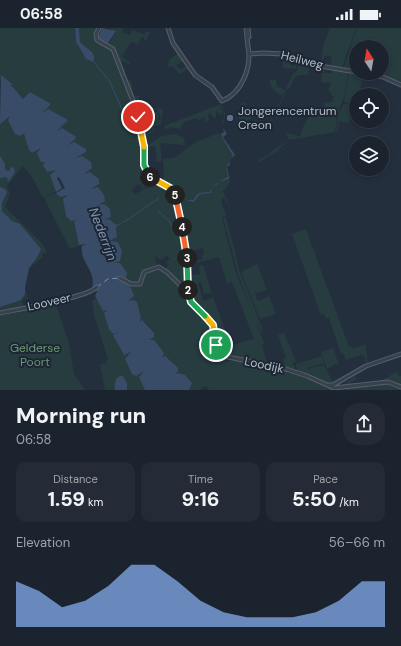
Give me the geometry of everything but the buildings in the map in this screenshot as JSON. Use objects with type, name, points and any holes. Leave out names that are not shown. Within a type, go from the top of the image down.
[{"type":"street","name":"Loodijk","points":[[99,28],[96,34],[97,40],[112,49],[136,108],[138,126],[144,144],[143,158],[145,170],[153,180],[173,190],[186,242],[188,293],[193,305],[213,325],[216,345],[224,354],[252,363],[285,369],[307,376],[338,389],[384,382],[401,387]]},
{"type":"street","points":[[168,28],[173,43],[195,75],[212,87],[221,100],[227,98],[238,88],[245,75],[249,61],[247,28]]},
{"type":"street","name":"Heilweg","points":[[249,54],[263,52],[282,54],[308,64],[349,71]]},
{"type":"street","points":[[389,80],[401,85]]},
{"type":"street","points":[[120,278],[131,284],[139,284],[142,282],[144,272],[158,267],[168,273],[188,293]]},
{"type":"street","name":"Looveer","points":[[0,313],[91,292],[97,287]]},
{"type":"street","points":[[327,385],[333,385],[366,366],[401,354]]},
{"type":"street","points":[[333,385],[338,389]]},
{"type":"green space","points":[[0,28],[75,28],[76,38],[81,52],[88,60],[92,62],[94,59],[92,53],[80,42],[79,28],[99,28],[96,38],[98,33],[98,39],[107,43],[110,42],[116,32],[108,28],[123,28],[122,32],[130,35],[132,30],[145,35],[145,31],[150,33],[149,36],[146,35],[148,37],[145,42],[144,37],[141,38],[138,44],[131,42],[122,56],[130,63],[129,65],[124,61],[121,64],[123,68],[126,69],[123,73],[119,65],[125,82],[123,76],[124,73],[128,80],[131,80],[134,96],[139,96],[139,107],[163,109],[161,124],[154,127],[155,130],[143,140],[143,165],[149,177],[154,182],[141,189],[142,186],[138,184],[132,190],[135,194],[157,182],[153,179],[164,179],[163,159],[174,158],[194,143],[219,133],[235,155],[229,161],[230,164],[227,167],[230,177],[229,180],[231,181],[223,191],[228,202],[227,203],[224,197],[221,201],[226,215],[223,217],[222,219],[236,273],[253,314],[238,274],[223,218],[226,217],[240,272],[263,330],[261,332],[255,320],[265,344],[262,345],[267,362],[275,360],[278,365],[284,365],[283,359],[286,358],[278,335],[284,333],[296,361],[293,363],[295,369],[301,373],[234,358],[221,351],[215,344],[213,324],[194,306],[189,297],[188,264],[191,255],[194,262],[202,259],[202,255],[204,254],[203,248],[190,251],[173,190],[161,182],[158,182],[170,189],[169,199],[172,190],[173,194],[184,239],[188,291],[165,269],[168,266],[166,262],[170,259],[167,256],[160,260],[155,256],[157,267],[144,272],[139,284],[132,284],[123,276],[119,277],[105,228],[95,200],[86,179],[75,160],[63,142],[34,109],[0,80]],"holes":[[[143,110],[158,110],[161,120],[159,120],[158,112],[152,111],[154,120],[150,120],[150,123],[144,122],[146,111],[143,113]],[[219,257],[227,284],[232,282],[254,339],[231,345],[213,297],[203,301],[198,283],[201,282],[204,293],[212,294],[203,265],[199,266],[200,274],[192,275],[194,285],[191,275],[192,264]]]},
{"type":"green space","points":[[330,28],[356,28],[352,40],[349,40],[349,48],[342,68],[330,66],[332,57],[325,55],[321,64],[323,46]]},
{"type":"green space","points":[[357,28],[401,28],[401,83],[389,77],[389,40],[353,40]]},
{"type":"green space","points":[[349,51],[349,69],[343,69]]},
{"type":"green space","points":[[178,53],[184,61],[176,65],[180,70],[187,66],[189,68],[180,74],[173,67],[167,66],[170,59]]},
{"type":"green space","points":[[283,57],[293,59],[291,66],[294,66],[297,61],[296,69],[283,68]]},
{"type":"green space","points":[[298,61],[310,65],[308,75],[297,76],[288,90],[286,88],[293,74],[297,71]]},
{"type":"green space","points":[[323,66],[325,66],[324,73],[331,73],[333,68],[347,71],[345,94],[337,115],[335,132],[289,140],[286,132],[300,137],[303,127],[313,109],[317,113],[320,110],[323,111],[325,103],[332,102],[334,96],[328,91],[331,83],[321,82]]},
{"type":"green space","points":[[349,72],[349,80],[362,80],[360,88],[349,88],[349,104],[344,102]]},
{"type":"green space","points":[[270,80],[276,80],[277,86],[286,91],[278,109],[274,111],[273,110],[278,107],[285,91],[282,95],[277,93],[272,87]]},
{"type":"green space","points":[[244,102],[252,118],[242,123],[238,116],[242,115],[241,112],[243,111],[240,104]]},
{"type":"green space","points":[[221,104],[225,112],[224,123],[222,124],[224,118],[223,109],[219,106],[223,112],[219,115],[218,111],[216,112],[216,117],[213,118],[211,114],[208,114],[209,120],[205,122],[204,117],[198,120],[196,118],[184,122],[180,129],[171,127],[165,129],[164,126]]},
{"type":"green space","points":[[344,104],[349,105],[349,123],[344,122],[344,125],[343,122],[339,121],[336,132],[338,115]]},
{"type":"green space","name":"Gelderse Poort","points":[[0,107],[17,122],[41,148],[59,177],[57,178],[62,188],[43,198],[33,179],[23,166],[7,186],[10,194],[5,207],[42,243],[47,252],[42,254],[43,257],[29,268],[25,289],[28,299],[24,298],[22,301],[25,309],[55,302],[69,343],[74,374],[85,390],[0,390]]},
{"type":"green space","points":[[176,134],[184,138],[185,145],[160,143],[162,161],[157,162],[155,146],[147,147],[148,145],[161,136]]},
{"type":"green space","points":[[289,140],[276,152],[259,162],[258,160],[270,154],[270,152]]},
{"type":"green space","points":[[65,188],[79,219],[86,243],[70,249],[44,198]]},
{"type":"green space","points":[[306,229],[349,347],[351,346],[352,349],[365,344],[367,365],[364,356],[361,355],[346,360],[343,353],[341,354],[329,318],[326,319],[324,314],[321,315],[292,234]]},
{"type":"green space","points":[[257,264],[267,290],[255,293],[258,301],[269,296],[276,314],[260,319],[241,272]]},
{"type":"green space","points":[[157,267],[165,270],[211,322],[217,348],[222,354],[235,359],[226,358],[227,361],[235,360],[255,362],[306,376],[331,388],[340,390],[210,390],[205,386],[199,390],[189,390],[158,352],[149,338],[133,310],[120,280],[128,285],[138,285],[144,273]]},
{"type":"green space","points":[[98,298],[105,303],[131,352],[159,390],[105,390],[100,365],[106,363],[106,360],[108,359],[95,319],[92,300]]},
{"type":"green space","points":[[333,348],[339,364],[336,365],[334,361],[335,364],[327,369],[321,352]]},
{"type":"green space","points":[[322,356],[324,363],[309,368],[308,366],[308,369],[324,365],[333,383],[327,384],[301,373],[297,370],[296,364]]},
{"type":"green space","points":[[397,371],[399,376],[401,376],[401,386],[389,382],[337,388],[334,385],[342,386],[355,376],[357,379],[350,383],[351,385],[383,380]]},
{"type":"green space","points":[[386,383],[401,388],[401,390],[340,390]]},
{"type":"water","points":[[75,28],[79,28],[80,42],[94,55],[93,62],[86,59],[76,42]]},
{"type":"water","points":[[102,28],[116,31],[108,43],[99,40],[98,38]]},
{"type":"water","name":"Nederrijn","points":[[1,75],[12,84],[10,87],[12,86],[23,99],[30,92],[51,104],[41,114],[48,109],[68,120],[56,132],[62,128],[75,136],[76,138],[67,146],[74,142],[86,149],[86,152],[75,158],[82,156],[91,162],[92,168],[84,174],[90,172],[99,179],[99,184],[91,189],[98,187],[104,195],[105,201],[98,205],[104,204],[110,209],[111,217],[103,220],[109,219],[116,225],[123,222],[116,227],[117,237],[109,241],[118,242],[122,251],[120,261],[114,263],[120,263],[127,273],[126,278],[122,276],[120,279],[131,288],[134,296],[128,301],[133,300],[137,302],[141,318],[139,322],[142,320],[154,333],[154,337],[149,340],[154,340],[164,353],[162,358],[165,356],[178,368],[175,375],[178,373],[185,375],[192,383],[189,390],[145,390],[139,377],[144,371],[136,376],[132,374],[125,359],[131,352],[124,355],[113,335],[119,332],[113,334],[109,329],[104,313],[108,310],[103,311],[95,296],[98,289],[97,287],[92,289],[92,277],[82,252],[82,246],[86,244],[79,245],[74,221],[79,219],[71,221],[66,216],[63,199],[68,195],[60,197],[56,193],[65,188],[59,177],[57,178],[62,188],[56,192],[50,175],[56,170],[47,172],[43,165],[45,162],[41,162],[37,153],[41,148],[32,153],[29,150],[24,134],[27,131],[20,136],[15,134],[8,120],[10,116],[0,124]]},
{"type":"water","points":[[223,128],[227,134],[223,137],[235,155],[232,158],[233,156],[221,134],[224,132]]},
{"type":"water","points":[[0,156],[5,164],[5,170],[9,171],[11,167],[14,168],[15,172],[8,182],[7,177],[0,178]]},
{"type":"water","points":[[227,167],[229,179],[219,182],[228,177]]},
{"type":"water","points":[[0,187],[5,189],[7,192],[2,203],[2,211],[12,221],[20,224],[41,249],[38,256],[29,268],[25,294],[21,300],[0,307]]},
{"type":"water","points":[[212,188],[211,193],[201,194],[194,202],[186,200],[194,200],[198,194],[210,192]]},
{"type":"water","points":[[120,376],[123,376],[127,384],[127,390],[115,390],[115,382]]},
{"type":"waterway","points":[[93,61],[96,64]]},
{"type":"waterway","points":[[96,65],[108,79]]},
{"type":"waterway","points":[[109,80],[128,123],[130,122]]},
{"type":"waterway","points":[[131,122],[135,119],[133,112]]},
{"type":"waterway","points":[[130,218],[159,198]]},
{"type":"waterway","points":[[158,211],[170,222],[172,227]]},
{"type":"waterway","points":[[123,222],[129,219]]},
{"type":"ferry route","points":[[97,287],[108,279],[119,278]]},
{"type":"place","name":"Jongerencentrum Creon","points":[[230,118]]},
{"type":"route","points":[[138,117],[138,126],[144,140],[143,158],[145,170],[153,180],[173,190],[185,236],[189,297],[195,308],[213,325],[216,345]]}]
